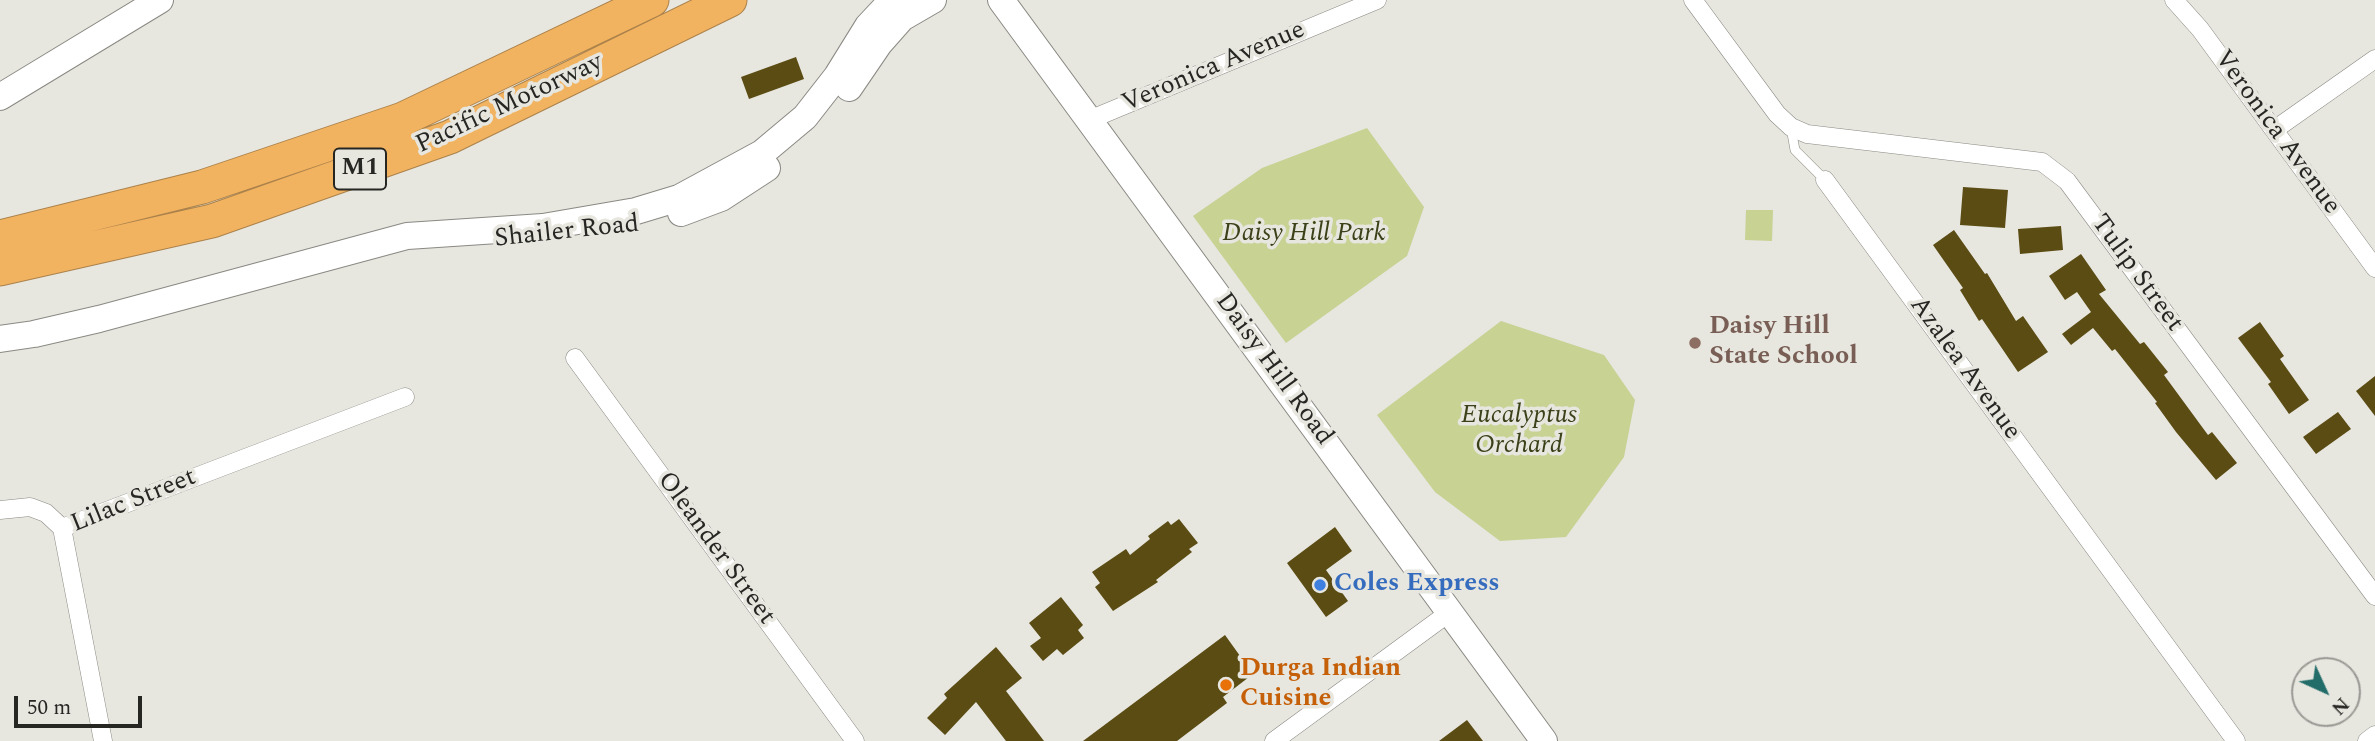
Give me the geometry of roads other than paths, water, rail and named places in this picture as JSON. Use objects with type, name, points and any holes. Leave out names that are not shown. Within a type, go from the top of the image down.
[{"type":"highway","name":"Pacific Motorway","points":[[0,237],[202,187],[403,119],[652,0]]},
{"type":"highway","name":"Pacific Motorway","points":[[0,269],[212,221],[450,137],[730,0]]},
{"type":"street","points":[[0,97],[160,0]]},
{"type":"street","name":"Shailer Road","points":[[0,339],[99,319],[407,236],[543,227],[636,211],[679,198],[762,153],[805,117],[837,76],[868,26],[895,0]]},
{"type":"street","name":"Shailer Road","points":[[366,248],[583,236],[645,227],[721,198],[774,163],[813,132],[845,94],[879,44],[902,18],[933,0]]},
{"type":"street","name":"Daisy Hill Road","points":[[1001,0],[1544,741]]},
{"type":"street","name":"Veronica Avenue","points":[[1089,120],[1377,0]]},
{"type":"street","name":"Azalea Avenue","points":[[1693,0],[1777,114],[1791,127]]},
{"type":"street","name":"Veronica Avenue","points":[[2174,0],[2200,29],[2375,268]]},
{"type":"street","points":[[2274,130],[2375,59]]},
{"type":"street","name":"Tulip Street","points":[[1791,127],[1807,134],[2042,162],[2067,181],[2375,596]]},
{"type":"street","name":"Azalea Avenue","points":[[1825,180],[2236,741]]},
{"type":"street","name":"Oleander Street","points":[[575,358],[855,741]]},
{"type":"street","name":"Lilac Street","points":[[103,741],[62,528],[405,397]]},
{"type":"street","points":[[0,510],[30,507],[46,513],[62,528]]},
{"type":"street","points":[[1274,741],[1450,612]]},
{"type":"street","points":[[2367,741],[2375,735]]},
{"type":"lane","name":"Azalea Avenue","points":[[1791,127],[1795,150],[1825,180]]},
{"type":"place","name":"Daisy Hill State School","points":[[1695,343]]},
{"type":"place","name":"Coles Express","points":[[1320,585]]},
{"type":"place","name":"Durga Indian Cuisine","points":[[1226,685]]},
{"type":"park label","name":"Daisy Hill Park","points":[[1304,235]]},
{"type":"park label","name":"Eucalyptus Orchard","points":[[1519,432]]}]
